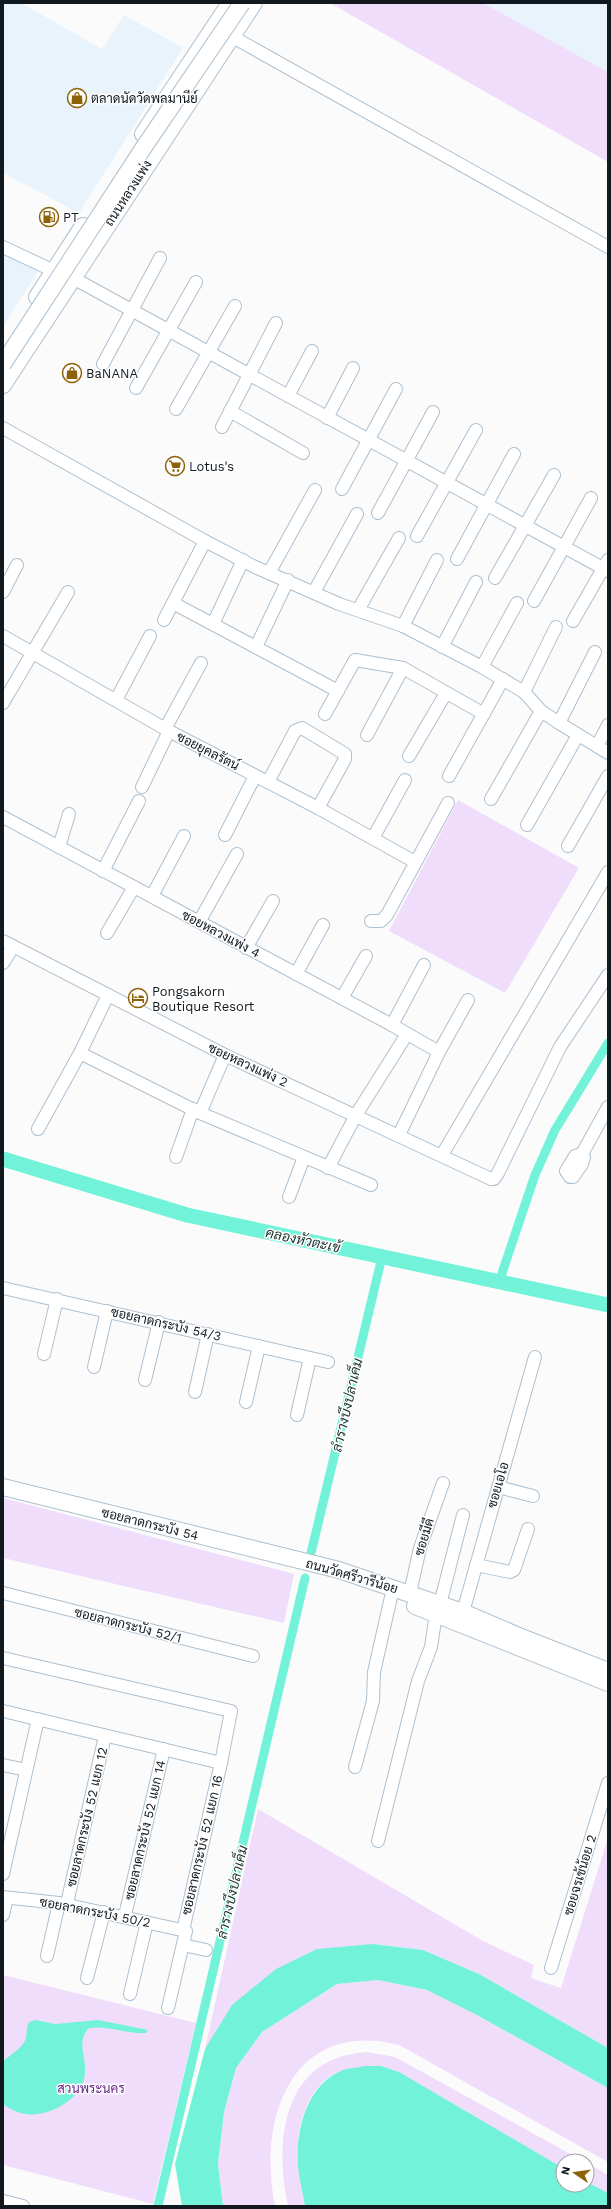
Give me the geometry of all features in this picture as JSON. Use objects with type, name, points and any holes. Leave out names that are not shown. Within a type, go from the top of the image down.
[{"type":"main road","name":"ถนนหลวงแพ่ง","points":[[3,385],[231,36],[238,5]]},
{"type":"main road","name":"ถนนหลวงแพ่ง","points":[[3,350],[54,271],[238,5]]},
{"type":"main road","points":[[3,364],[238,5]]},
{"type":"main road","points":[[3,376],[117,197],[154,142],[181,112]]},
{"type":"main road","name":"ซอยลาดกระบัง 54","points":[[3,1487],[296,1561]]},
{"type":"main road","name":"ถนนวัดศรีวารีน้อย","points":[[296,1561],[339,1570],[410,1593],[508,1645],[608,1683]]},
{"type":"main road","name":"ถนนวัดศรีวารีน้อย","points":[[296,1561],[391,1597],[438,1609],[463,1612],[521,1637],[608,1671]]},
{"type":"street","points":[[231,36],[608,247]]},
{"type":"street","points":[[3,247],[54,271]]},
{"type":"street","points":[[103,364],[160,258]]},
{"type":"street","points":[[72,278],[525,526],[564,547],[606,566],[573,621]]},
{"type":"street","points":[[136,388],[196,282]]},
{"type":"street","points":[[176,408],[235,306]]},
{"type":"street","points":[[222,427],[276,323]]},
{"type":"street","points":[[288,396],[312,351]]},
{"type":"street","points":[[327,418],[353,368]]},
{"type":"street","points":[[342,489],[396,389]]},
{"type":"street","points":[[230,411],[303,453]]},
{"type":"street","points":[[378,513],[433,412]]},
{"type":"street","points":[[3,428],[205,541],[269,573],[288,580],[339,604],[403,626],[482,667],[524,692],[541,711],[608,753]]},
{"type":"street","points":[[417,536],[476,430]]},
{"type":"street","points":[[457,558],[514,454]]},
{"type":"street","points":[[495,578],[554,475]]},
{"type":"street","points":[[269,573],[315,490]]},
{"type":"street","points":[[534,601],[591,498]]},
{"type":"street","points":[[314,592],[357,514]]},
{"type":"street","points":[[358,610],[399,538]]},
{"type":"street","points":[[164,620],[205,541]]},
{"type":"street","points":[[213,624],[243,560]]},
{"type":"street","points":[[403,626],[438,560]]},
{"type":"street","points":[[3,592],[17,565]]},
{"type":"street","points":[[256,647],[288,580]]},
{"type":"street","points":[[442,647],[476,582]]},
{"type":"street","points":[[3,703],[68,592]]},
{"type":"street","points":[[173,603],[338,691]]},
{"type":"street","points":[[482,667],[517,603]]},
{"type":"street","points":[[524,692],[556,626]]},
{"type":"street","name":"ซอยยุคลรัตน์","points":[[3,636],[167,730],[318,808],[415,862]]},
{"type":"street","points":[[116,700],[150,636]]},
{"type":"street","points":[[559,723],[595,652]]},
{"type":"street","points":[[325,714],[355,660],[403,668],[484,714]]},
{"type":"street","points":[[142,786],[167,730],[201,663]]},
{"type":"street","points":[[367,734],[403,668]]},
{"type":"street","points":[[449,776],[503,679]]},
{"type":"street","points":[[409,756],[446,693]]},
{"type":"street","points":[[491,799],[541,711]]},
{"type":"street","points":[[597,746],[608,725]]},
{"type":"street","points":[[268,782],[295,731],[302,728],[345,754],[344,759],[318,808]]},
{"type":"street","points":[[527,825],[578,734]]},
{"type":"street","points":[[225,835],[256,776]]},
{"type":"street","points":[[568,846],[608,776]]},
{"type":"street","points":[[373,838],[405,780]]},
{"type":"street","points":[[103,871],[139,801]]},
{"type":"street","points":[[371,921],[378,922],[384,919],[448,803]]},
{"type":"street","points":[[59,847],[69,814]]},
{"type":"street","name":"ซอยหลวงแพ่ง 4","points":[[3,817],[342,998],[439,1052]]},
{"type":"street","points":[[152,896],[184,836]]},
{"type":"street","points":[[199,922],[238,854]]},
{"type":"street","points":[[442,1155],[608,872]]},
{"type":"street","points":[[107,933],[134,887]]},
{"type":"street","points":[[246,948],[273,901]]},
{"type":"street","points":[[296,974],[323,926]]},
{"type":"street","points":[[3,963],[8,944]]},
{"type":"street","name":"ซอยหลวงแพ่ง 2","points":[[8,944],[225,1055],[442,1155],[487,1178],[494,1179],[560,1047],[608,975]]},
{"type":"street","points":[[342,998],[366,956]]},
{"type":"street","points":[[392,1025],[424,965]]},
{"type":"street","points":[[38,1129],[80,1053],[108,995]]},
{"type":"street","points":[[399,1135],[439,1052],[468,1000]]},
{"type":"street","points":[[328,1168],[356,1115],[406,1034]]},
{"type":"street","points":[[80,1053],[196,1111],[371,1185]]},
{"type":"street","points":[[176,1157],[196,1111],[225,1055]]},
{"type":"street","points":[[582,1154],[608,1106]]},
{"type":"street","points":[[289,1197],[304,1157]]},
{"type":"street","name":"ซอยลาดกระบัง 54/3","points":[[4,1291],[57,1299],[328,1362]]},
{"type":"street","points":[[44,1354],[57,1299]]},
{"type":"street","points":[[94,1367],[107,1311]]},
{"type":"street","points":[[145,1380],[159,1322]]},
{"type":"street","points":[[195,1392],[208,1334]]},
{"type":"street","points":[[246,1402],[259,1346]]},
{"type":"street","name":"ซอยเอโอ","points":[[463,1612],[535,1357]]},
{"type":"street","points":[[297,1415],[310,1358]]},
{"type":"street","name":"ซอยมีดี","points":[[410,1593],[420,1548],[443,1482]]},
{"type":"street","points":[[498,1487],[533,1496]]},
{"type":"street","points":[[378,1841],[418,1682],[431,1647],[438,1609],[463,1515]]},
{"type":"street","points":[[476,1566],[510,1572],[514,1570],[528,1529]]},
{"type":"street","name":"ซอยลาดกระบัง 52/1","points":[[3,1593],[254,1656]]},
{"type":"street","points":[[355,1767],[373,1701],[374,1672],[391,1597]]},
{"type":"street","name":"ซอยลาดกระบัง 52 แยก 16","points":[[3,1658],[229,1710],[232,1715],[168,2008]]},
{"type":"street","points":[[3,1712],[221,1763]]},
{"type":"street","points":[[3,1874],[38,1720]]},
{"type":"street","name":"ซอยลาดกระบัง 52 แยก 12","points":[[47,1956],[63,1901],[105,1736]]},
{"type":"street","name":"ซอยลาดกระบัง 52 แยก 14","points":[[126,1911],[164,1749]]},
{"type":"street","points":[[3,1766],[26,1770]]},
{"type":"street","name":"ซอยจรเข้น้อย 2","points":[[551,1968],[608,1783]]},
{"type":"street","points":[[3,1915],[5,1897]]},
{"type":"street","name":"ซอยลาดกระบัง 50/2","points":[[5,1897],[63,1901],[147,1922],[185,1929]]},
{"type":"street","points":[[87,1978],[104,1912]]},
{"type":"street","points":[[130,1994],[147,1922]]},
{"type":"street","points":[[183,1944],[206,1950]]},
{"type":"street","points":[[3,2201],[23,2206]]},
{"type":"shaded area","name":"ตลาดนัดวัดพลมานีย์","points":[[3,3],[21,3],[102,49],[124,15],[183,48],[79,213],[3,173]]},
{"type":"shaded area","points":[[483,3],[608,3],[608,72]]},
{"type":"shaded area","points":[[3,251],[38,271],[3,327]]},
{"type":"shaded area","points":[[373,1944],[423,1950],[479,1974],[608,2048],[608,2088],[475,2014],[427,1990],[378,1980],[337,1984],[262,2032],[236,2068],[224,2112],[218,2164],[223,2206],[182,2206],[175,2164],[205,2049],[232,2005],[276,1969],[317,1949]]},
{"type":"shaded area","points":[[36,2020],[55,2024],[98,2020],[148,2030],[146,2033],[139,2033],[96,2027],[89,2028],[85,2033],[82,2043],[85,2066],[84,2079],[77,2092],[72,2098],[54,2110],[41,2114],[24,2114],[3,2104],[3,2061],[23,2045],[29,2022]]},
{"type":"shaded area","points":[[364,2066],[381,2066],[399,2072],[555,2163],[555,2193],[595,2193],[595,2186],[608,2193],[608,2206],[305,2206],[299,2172],[298,2153],[301,2125],[312,2098],[320,2086],[330,2077],[343,2070]]},
{"type":"green space","points":[[330,3],[483,3],[608,72],[608,162]]},
{"type":"green space","points":[[458,800],[579,868],[505,993],[389,931]]},
{"type":"green space","points":[[3,1498],[294,1574],[284,1623],[3,1558]]},
{"type":"green space","points":[[258,1809],[483,1941],[534,1965],[531,1978],[561,1988],[608,1838],[608,2048],[479,1974],[423,1950],[373,1944],[205,2049]]},
{"type":"green space","name":"สวนพระนคร","points":[[3,1975],[196,2023],[153,2204],[3,2165]]},
{"type":"green space","points":[[378,1980],[427,1990],[475,2014],[608,2088],[608,2162],[595,2155],[595,2153],[592,2153],[399,2045],[362,2041],[332,2047],[308,2061],[290,2083],[278,2110],[272,2140],[271,2173],[275,2206],[223,2206],[218,2164],[224,2112],[236,2068],[262,2032],[337,1984]]},
{"type":"green space","points":[[367,2052],[395,2057],[569,2153],[555,2153],[555,2164],[381,2066],[353,2068],[331,2076],[320,2085],[312,2096],[305,2110],[298,2139],[297,2153],[305,2206],[288,2206],[283,2166],[283,2145],[291,2104],[301,2086],[314,2071],[336,2058],[349,2054]]},
{"type":"green space","points":[[595,2168],[608,2175],[608,2193],[595,2186]]},
{"type":"waterway","points":[[499,1282],[535,1175],[555,1130],[608,1043]]},
{"type":"waterway","name":"คลองหัวตะเข้","points":[[3,1159],[187,1215],[608,1305]]},
{"type":"waterway","name":"ลำรางบึงปลาเค็ม","points":[[311,1553],[382,1257]]},
{"type":"waterway","name":"ลำรางบึงปลาเค็ม","points":[[158,2206],[305,1578]]},
{"type":"place","name":"ตลาดนัดวัดพลมานีย์","points":[[77,98]]},
{"type":"place","name":"PT","points":[[49,217]]},
{"type":"place","name":"BaNANA","points":[[72,373]]},
{"type":"place","name":"Lotus's","points":[[175,466]]},
{"type":"place","name":"Pongsakorn Boutique Resort","points":[[138,998]]}]
